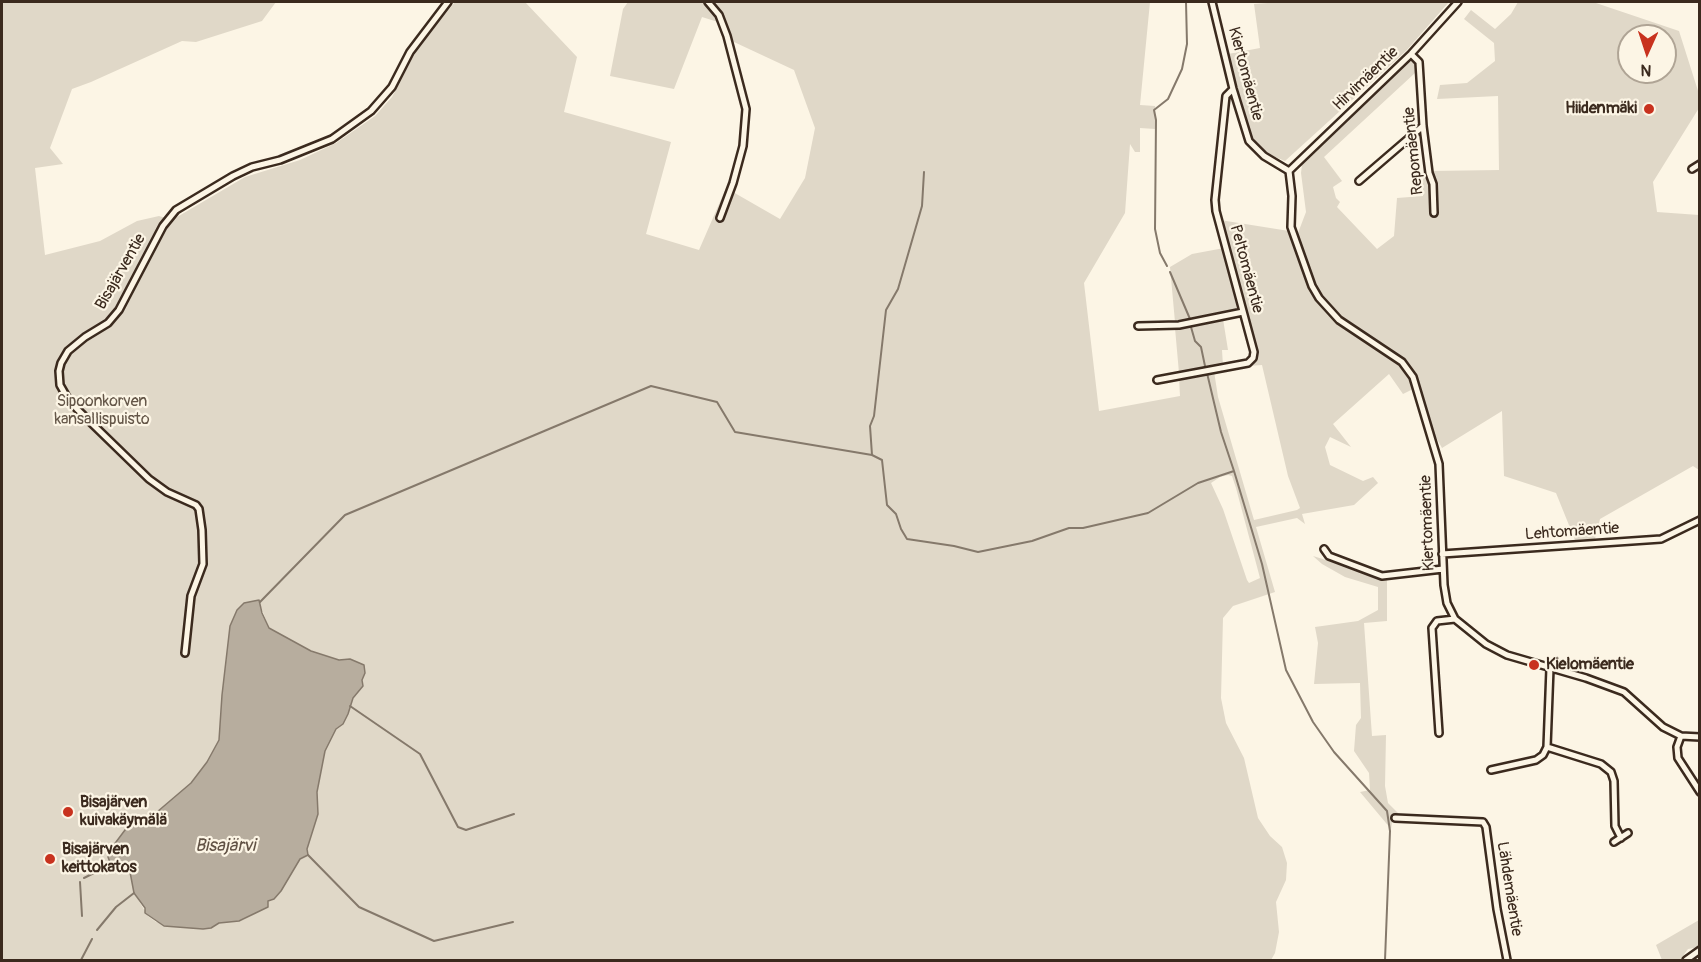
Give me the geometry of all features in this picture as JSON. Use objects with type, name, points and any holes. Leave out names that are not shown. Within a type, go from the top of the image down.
[{"type":"street","name":"Bisajärventie","points":[[185,653],[191,596],[203,564],[199,509],[196,505],[167,492],[149,479],[78,410],[60,385],[61,363],[68,351],[108,323],[119,310],[163,226],[176,210],[252,167],[280,160],[332,139],[371,111],[392,87],[410,52],[448,2]]},
{"type":"street","points":[[708,2],[719,15],[727,36],[746,109],[743,146],[734,183],[720,218]]},
{"type":"street","name":"Kiertomäentie","points":[[1212,2],[1233,89],[1249,141],[1264,156],[1289,171],[1292,196],[1291,228],[1312,286],[1319,298],[1339,320],[1402,362],[1413,376],[1439,464],[1445,597],[1455,619],[1466,630],[1496,650],[1624,692],[1662,727],[1681,736]]},
{"type":"street","name":"Hirvimäentie","points":[[1289,171],[1412,54],[1458,2]]},
{"type":"street","name":"Repomäentie","points":[[1412,54],[1419,62],[1423,126],[1429,172],[1434,184],[1434,213]]},
{"type":"street","name":"Peltomäentie","points":[[1157,380],[1248,363],[1253,358],[1254,352],[1215,201],[1226,96],[1233,89]]},
{"type":"street","points":[[1359,181],[1423,126]]},
{"type":"street","points":[[1692,169],[1700,164]]},
{"type":"street","points":[[1138,326],[1179,325],[1243,312]]},
{"type":"street","name":"Lehtomäentie","points":[[1442,554],[1661,539],[1700,520]]},
{"type":"street","points":[[1324,549],[1329,556],[1382,576],[1443,569]]},
{"type":"street","points":[[1439,733],[1432,628],[1437,621],[1455,619]]},
{"type":"street","points":[[1491,770],[1536,760],[1543,755],[1547,747],[1550,668]]},
{"type":"street","points":[[1700,737],[1681,736],[1677,747],[1678,758],[1700,792]]},
{"type":"street","points":[[1547,747],[1602,764],[1611,772],[1614,781],[1615,826],[1621,838]]},
{"type":"street","name":"Lähdemäentie","points":[[1395,818],[1483,822],[1486,827],[1497,909],[1507,960]]},
{"type":"street","points":[[1614,842],[1628,834]]},
{"type":"street","points":[[1686,960],[1700,950]]},
{"type":"green space","name":"Sipoonkorven kansallispuisto","points":[[2,2],[276,2],[262,21],[196,42],[182,41],[72,89],[50,148],[63,164],[35,168],[45,255],[100,241],[137,221],[159,216],[172,220],[245,177],[300,160],[336,143],[375,116],[392,97],[419,46],[455,2],[525,2],[577,57],[564,112],[671,142],[646,234],[699,250],[726,188],[780,219],[805,178],[815,128],[794,70],[734,42],[721,23],[702,17],[674,89],[610,76],[623,9],[628,2],[1150,2],[1140,105],[1155,106],[1155,129],[1140,128],[1140,152],[1135,152],[1130,144],[1125,213],[1084,283],[1099,411],[1180,396],[1179,378],[1214,371],[1218,397],[1254,520],[1300,508],[1288,476],[1262,365],[1248,366],[1256,359],[1257,351],[1220,220],[1289,231],[1317,300],[1338,325],[1397,363],[1412,380],[1413,389],[1403,394],[1389,374],[1333,424],[1351,447],[1330,437],[1325,447],[1330,465],[1363,481],[1373,477],[1378,483],[1354,505],[1302,514],[1305,524],[1297,518],[1256,527],[1275,592],[1233,606],[1223,618],[1221,698],[1226,723],[1244,758],[1258,818],[1270,836],[1282,847],[1287,863],[1286,880],[1276,902],[1279,932],[1275,953],[1271,960],[2,960]],"holes":[[[1228,475],[1232,476],[1236,488],[1260,578],[1249,583],[1223,509],[1211,483]],[[261,607],[269,628],[311,651],[340,660],[350,659],[365,673],[362,680],[363,686],[353,698],[343,724],[336,729],[325,751],[317,792],[318,814],[307,849],[308,855],[300,859],[274,899],[268,901],[267,907],[243,920],[219,923],[211,928],[203,929],[156,922],[148,916],[134,893],[130,872],[111,865],[113,846],[128,826],[148,819],[191,783],[207,762],[219,740],[230,626],[237,610]]]},
{"type":"green space","points":[[1449,2],[1406,51],[1285,161],[1268,154],[1252,137],[1228,54],[1260,48],[1254,4]]},
{"type":"green space","points":[[1518,2],[1593,2],[1658,24],[1617,24],[1617,84],[1677,84],[1677,30],[1699,94],[1699,108],[1653,182],[1657,212],[1699,215],[1699,470],[1693,466],[1600,519],[1595,539],[1575,540],[1556,493],[1504,476],[1502,411],[1442,448],[1433,432],[1416,376],[1409,364],[1342,317],[1319,291],[1307,266],[1298,233],[1306,212],[1302,165],[1410,61],[1415,64],[1415,73],[1324,157],[1342,181],[1333,187],[1336,198],[1340,202],[1337,207],[1377,249],[1394,236],[1397,198],[1423,196],[1423,171],[1430,185],[1432,201],[1434,185],[1432,171],[1499,170],[1498,96],[1437,99],[1440,85],[1467,83],[1495,61],[1494,43],[1464,19],[1471,10],[1495,29],[1511,14]]},
{"type":"green space","points":[[1224,248],[1240,311],[1175,322],[1170,267],[1192,254]]},
{"type":"green space","points":[[1223,319],[1228,350],[1222,350],[1223,366],[1179,373],[1175,328]]},
{"type":"green space","points":[[1313,556],[1387,579],[1387,621],[1364,623],[1372,736],[1386,735],[1385,786],[1388,803],[1401,816],[1393,816],[1391,829],[1360,792],[1370,790],[1369,773],[1354,751],[1356,725],[1361,718],[1360,683],[1314,684],[1318,643],[1315,627],[1358,621],[1378,610],[1378,587],[1345,577]]},
{"type":"green space","points":[[1699,920],[1699,947],[1688,949],[1680,960],[1662,960],[1656,945]]},
{"type":"water","name":"Bisajärvi","points":[[259,600],[269,628],[311,651],[339,660],[350,659],[364,665],[363,686],[353,698],[343,724],[336,729],[325,751],[317,792],[318,814],[307,849],[308,855],[300,859],[281,891],[274,899],[268,901],[268,907],[239,921],[219,923],[211,928],[164,926],[145,913],[145,908],[134,893],[130,872],[111,865],[108,857],[128,826],[137,818],[148,818],[157,812],[191,783],[207,762],[219,740],[230,626],[237,610],[244,603]]},
{"type":"waterway","points":[[1167,266],[1160,253],[1155,229],[1156,120],[1154,110],[1168,99],[1182,69],[1187,44],[1186,2]]},
{"type":"waterway","points":[[872,455],[870,426],[874,416],[886,310],[898,289],[922,206],[924,172]]},
{"type":"waterway","points":[[1170,272],[1190,319]]},
{"type":"waterway","points":[[1191,327],[1195,341],[1201,347],[1205,366]]},
{"type":"waterway","points":[[1207,373],[1221,432],[1262,564],[1286,670],[1313,722],[1334,752],[1387,811],[1390,831],[1385,960]]},
{"type":"waterway","points":[[260,602],[345,515],[651,386],[717,402],[735,432],[872,455],[882,460],[887,505],[896,514],[907,539],[978,552],[1032,541],[1069,528],[1083,528],[1148,513],[1198,483],[1234,471]]},
{"type":"waterway","points":[[350,706],[420,754],[458,827],[466,830],[514,814]]},
{"type":"waterway","points":[[308,855],[359,907],[434,941],[513,922]]},
{"type":"waterway","points":[[84,878],[110,865]]},
{"type":"waterway","points":[[80,882],[82,916]]},
{"type":"waterway","points":[[97,930],[116,907],[134,893]]},
{"type":"waterway","points":[[81,960],[92,939]]},
{"type":"place","name":"Hiidenmäki","points":[[1649,109]]},
{"type":"place","name":"Kielomäentie","points":[[1534,665]]},
{"type":"place","name":"Bisajärven kuivakäymälä","points":[[68,812]]},
{"type":"place","name":"Bisajärven keittokatos","points":[[50,859]]}]
